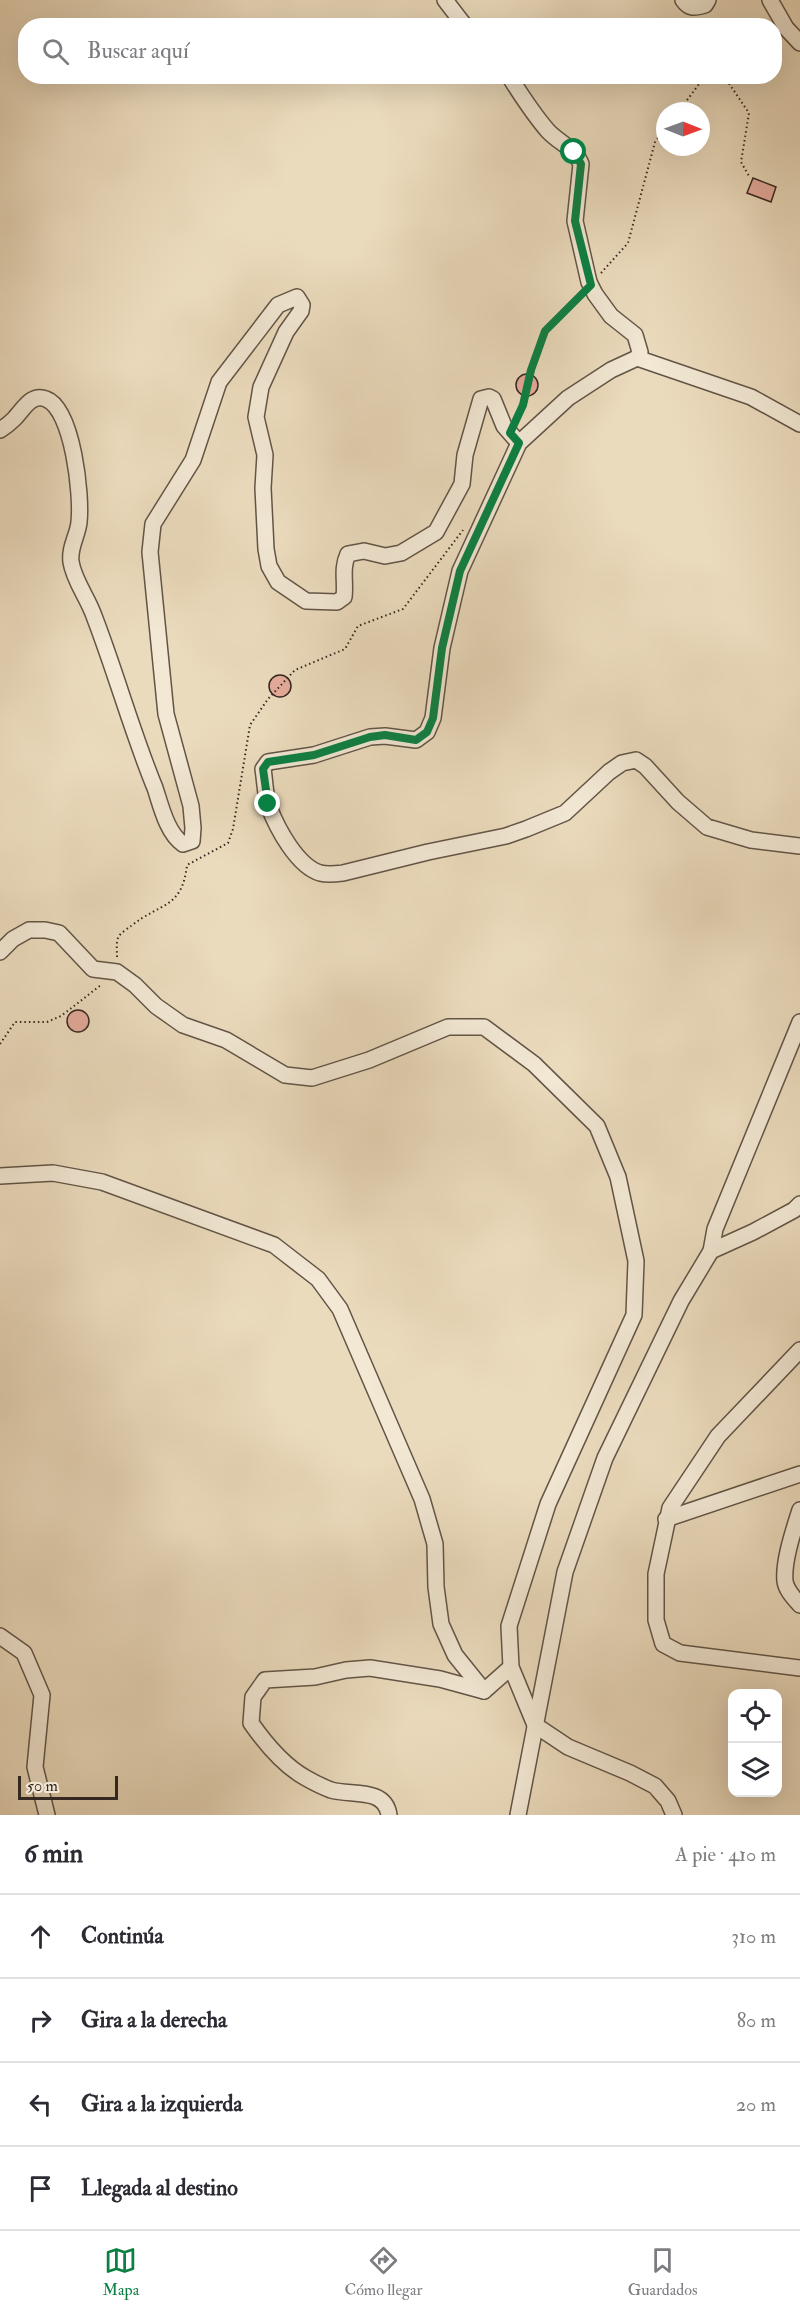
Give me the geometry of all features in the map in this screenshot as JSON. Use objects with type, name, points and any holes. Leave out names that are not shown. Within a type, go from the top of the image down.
[{"type":"street","points":[[445,0],[459,18]]},
{"type":"street","points":[[683,0],[689,7],[695,8],[705,5],[708,0]]},
{"type":"street","points":[[770,0],[780,18]]},
{"type":"street","points":[[782,21],[800,43]]},
{"type":"street","points":[[515,84],[549,133],[579,158],[581,164],[575,221],[591,285],[611,316],[634,335],[640,352],[637,358],[611,370],[514,438],[460,571],[442,648],[433,718],[427,732],[416,740],[385,735],[370,737],[314,755],[268,762],[263,769],[268,804],[280,832],[303,863],[318,872],[330,875],[526,830],[565,813],[609,772],[622,763],[636,760],[645,766],[678,801],[707,827],[751,840],[800,846]]},
{"type":"street","points":[[0,430],[15,418],[24,406],[36,398],[50,401],[62,412],[69,428],[79,496],[79,523],[72,543],[71,561],[82,591],[94,614],[144,763],[169,825],[177,840],[183,844],[192,841],[194,828],[186,782],[166,714],[150,552],[153,524],[194,460],[219,382],[278,305],[297,297],[302,305],[301,311],[286,332],[261,387],[256,417],[265,455],[263,488],[266,549],[269,566],[278,582],[306,601],[337,602],[344,597],[346,585],[343,572],[348,555],[364,551],[385,556],[401,553],[436,532],[462,484],[465,455],[481,399],[489,397],[493,399],[504,426],[514,438]]},
{"type":"street","points":[[637,358],[751,397],[800,424]]},
{"type":"street","points":[[0,952],[13,939],[29,930],[59,933],[93,969],[117,972],[135,985],[156,1006],[183,1025],[226,1040],[285,1075],[312,1078],[369,1060],[448,1027],[484,1027],[534,1064],[597,1126],[618,1177],[636,1261],[634,1316],[548,1504],[536,1537],[509,1626],[511,1667],[535,1725],[568,1747],[655,1786],[668,1801],[674,1815]]},
{"type":"street","points":[[518,1815],[565,1572],[605,1458],[681,1301],[711,1251],[718,1220],[800,1022]]},
{"type":"street","points":[[0,1176],[53,1173],[102,1182],[274,1245],[318,1279],[340,1309],[422,1499],[435,1544],[436,1587],[441,1624],[455,1655],[484,1691]]},
{"type":"street","points":[[711,1251],[753,1232],[800,1204]]},
{"type":"street","points":[[800,1350],[718,1436],[670,1508],[656,1574],[655,1595],[656,1620],[663,1644],[680,1653],[800,1668]]},
{"type":"street","points":[[666,1519],[800,1474]]},
{"type":"street","points":[[800,1510],[785,1581],[791,1595],[800,1605]]},
{"type":"street","points":[[0,1636],[24,1653],[42,1695],[35,1767],[47,1815]]},
{"type":"street","points":[[484,1691],[511,1667]]},
{"type":"street","points":[[389,1815],[388,1808],[377,1797],[332,1790],[304,1778],[261,1737],[251,1723],[253,1697],[265,1680],[315,1677],[346,1670],[370,1668],[440,1679],[484,1691]]},
{"type":"path","points":[[686,102],[699,84]]},
{"type":"path","points":[[729,84],[749,113],[741,162],[749,176]]},
{"type":"path","points":[[514,438],[531,370],[545,331],[591,285],[628,243],[656,141]]},
{"type":"path","points":[[0,1044],[15,1022],[46,1022],[61,1016],[117,972],[117,939],[122,933],[147,913],[170,904],[182,890],[188,865],[228,843],[233,829],[250,725],[268,699],[295,670],[345,649],[358,626],[403,609],[463,529]]},
{"type":"building","points":[[753,178],[776,187],[771,202],[747,193]]},
{"type":"building","points":[[527,374],[535,377],[538,385],[535,393],[527,396],[519,393],[516,385],[519,377]]},
{"type":"building","points":[[280,675],[288,678],[291,686],[288,694],[280,697],[272,694],[269,686],[272,678]]},
{"type":"building","points":[[78,1010],[86,1013],[89,1021],[86,1029],[78,1032],[70,1029],[67,1021],[70,1013]]},
{"type":"route","points":[[268,804],[263,769],[268,762],[314,755],[370,737],[385,735],[416,740],[427,732],[433,718],[442,648],[449,610],[460,571],[519,443],[510,433],[523,405],[531,370],[545,331],[591,285],[575,221],[581,164],[574,152]]}]
